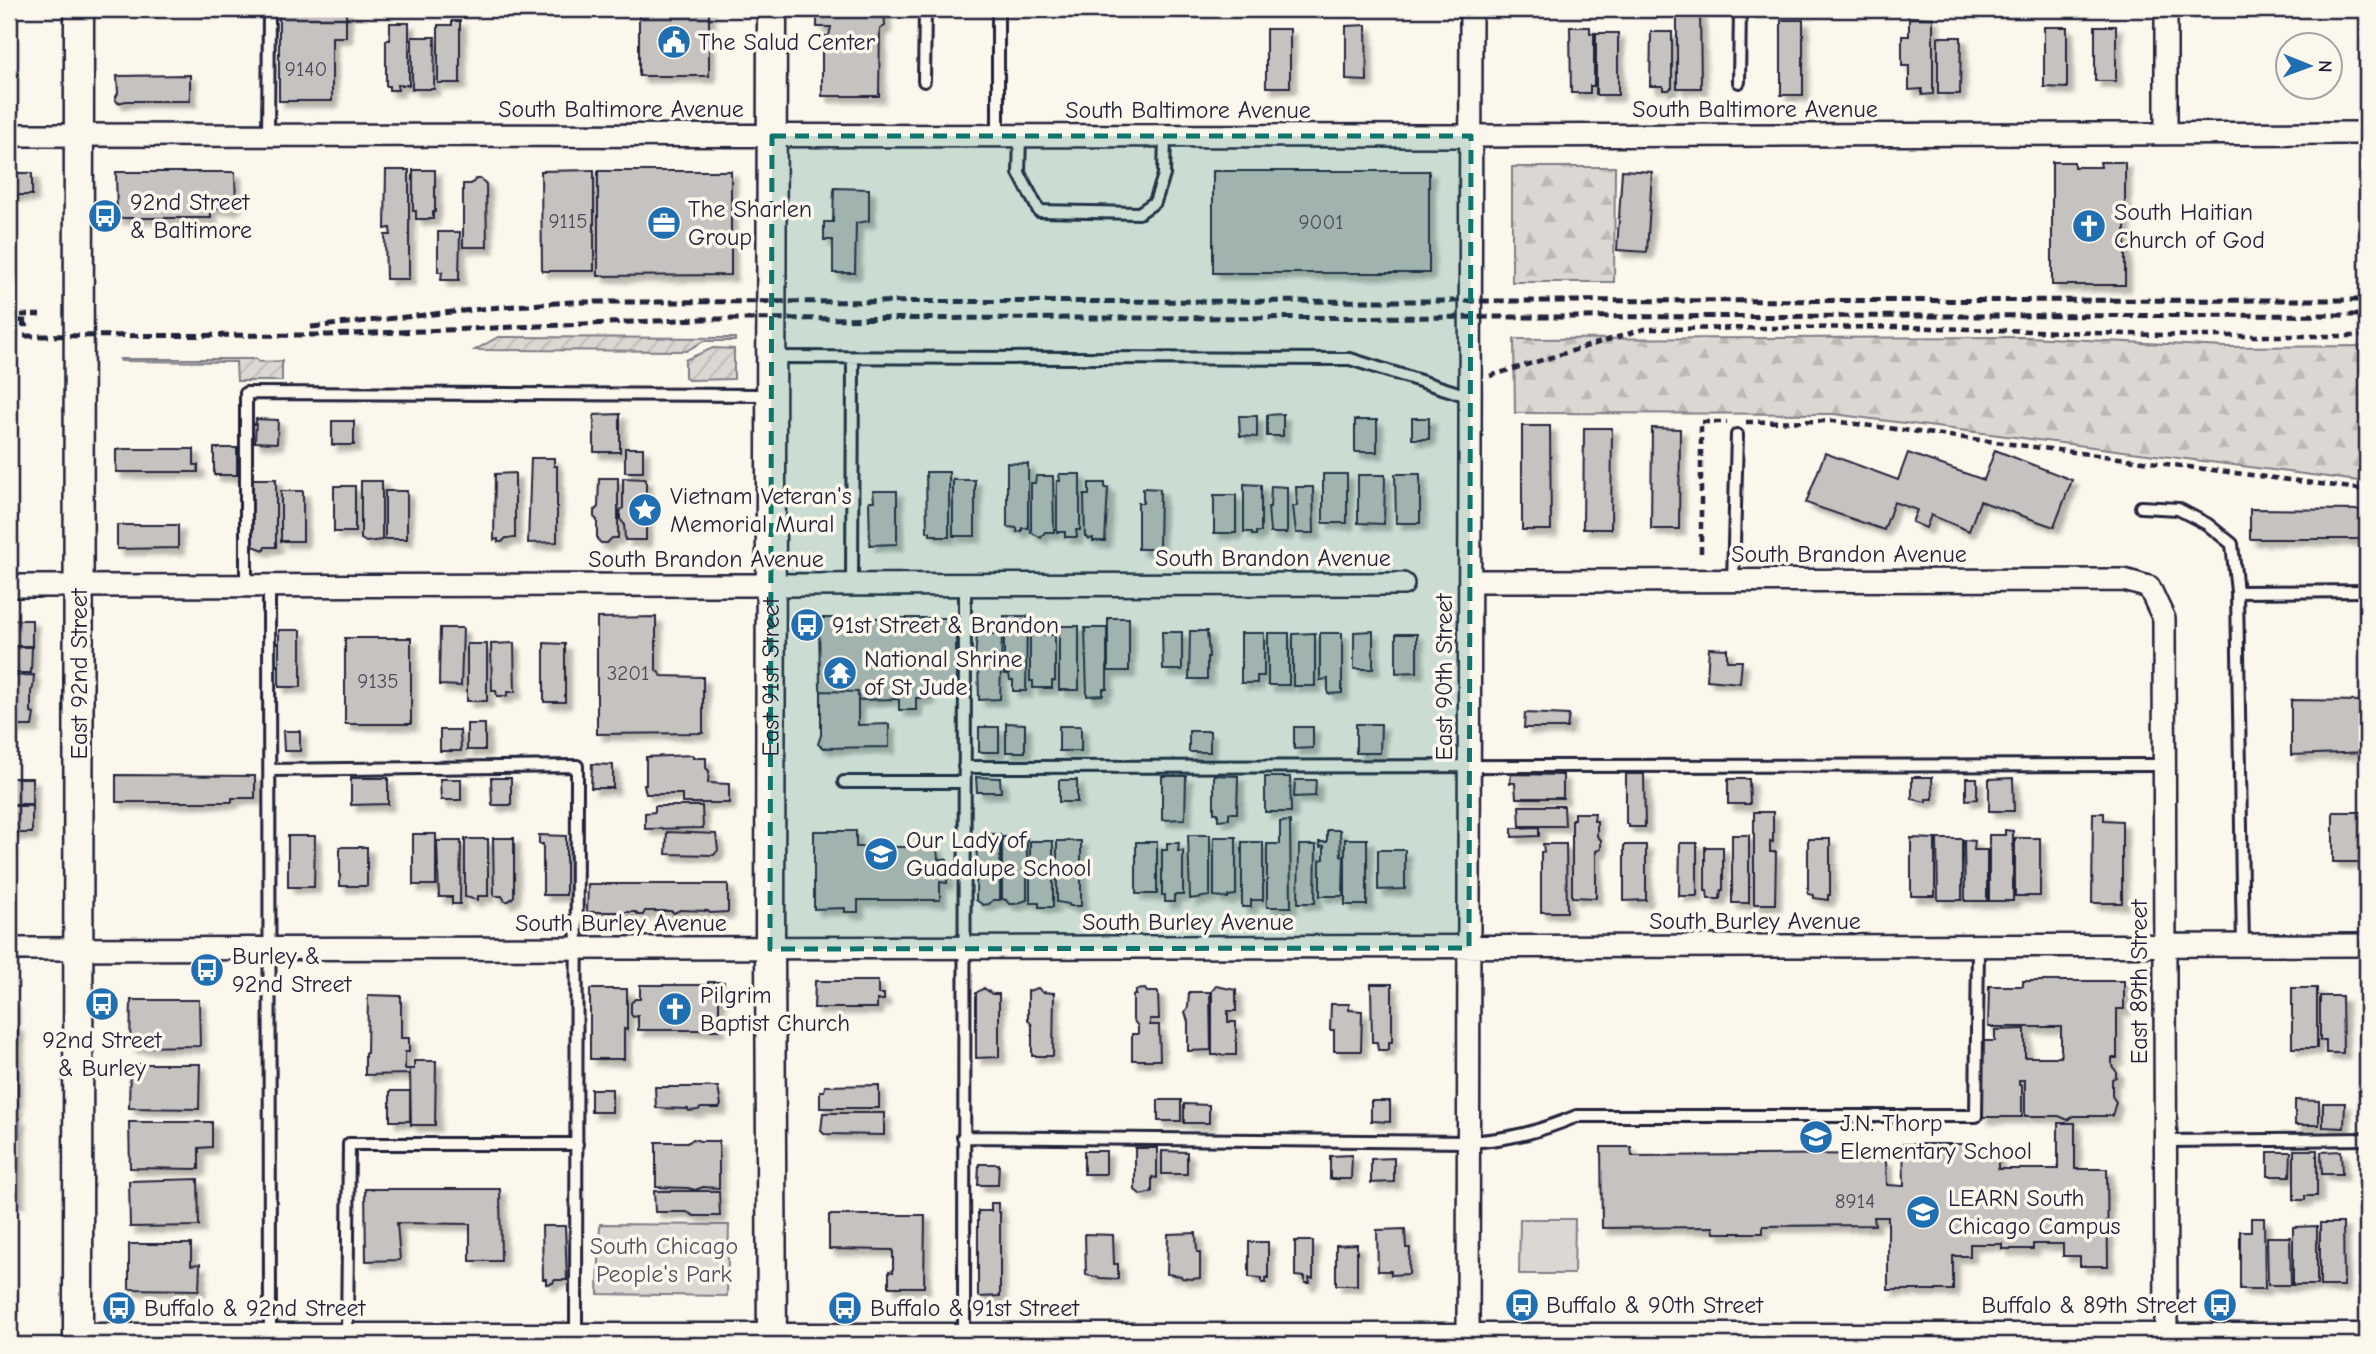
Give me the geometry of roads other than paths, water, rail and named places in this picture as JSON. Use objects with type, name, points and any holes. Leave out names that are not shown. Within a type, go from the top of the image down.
[{"type":"street","name":"East 92nd Street","points":[[79,9],[78,1342],[139,1339],[270,1342],[347,1339],[576,1342],[2166,1342],[2367,1338]]},
{"type":"street","name":"East 91st Street","points":[[772,9],[772,1342]]},
{"type":"street","name":"East 90th Street","points":[[1468,1341],[1471,9]]},
{"type":"street","points":[[2166,9],[2166,133]]},
{"type":"street","name":"South Baltimore Avenue","points":[[9,135],[1471,136],[2367,133]]},
{"type":"street","name":"South Brandon Avenue","points":[[1470,581],[2124,580],[2149,587],[2164,620]]},
{"type":"street","name":"South Brandon Avenue","points":[[9,586],[1403,584]]},
{"type":"street","name":"East 89th Street","points":[[2164,620],[2166,1342]]},
{"type":"street","name":"South Burley Avenue","points":[[9,949],[2367,945]]},
{"type":"lane","points":[[204,9],[245,10]]},
{"type":"lane","points":[[268,135],[269,9]]},
{"type":"lane","points":[[924,81],[925,9]]},
{"type":"lane","points":[[998,9],[998,136]]},
{"type":"lane","points":[[1739,82],[1740,9]]},
{"type":"lane","points":[[1020,136],[1019,173],[1039,211],[1139,213],[1155,202],[1164,175],[1165,136]]},
{"type":"lane","points":[[772,357],[1350,359],[1471,390]]},
{"type":"lane","points":[[852,585],[853,358]]},
{"type":"lane","points":[[247,585],[246,393],[771,395]]},
{"type":"lane","points":[[1732,581],[1737,435]]},
{"type":"lane","points":[[2141,507],[2178,509],[2207,524],[2232,544],[2238,592],[2243,946]]},
{"type":"lane","points":[[964,585],[964,1342]]},
{"type":"lane","points":[[269,586],[270,1342]]},
{"type":"lane","points":[[2238,592],[2367,592]]},
{"type":"lane","points":[[964,766],[2165,765]]},
{"type":"lane","points":[[270,770],[577,766],[576,1342]]},
{"type":"lane","points":[[844,782],[964,782]]},
{"type":"lane","points":[[963,1138],[1469,1142],[1506,1139],[1549,1128],[1577,1116],[1976,1116],[1978,947]]},
{"type":"lane","points":[[2165,1141],[2367,1139]]},
{"type":"lane","points":[[347,1339],[349,1144],[577,1144]]},
{"type":"railway","points":[[311,327],[571,302],[2367,300]]},
{"type":"railway","points":[[9,336],[329,335],[702,319],[2367,315]]},
{"type":"place","name":"The Salud Center","points":[[674,42]]},
{"type":"place","name":"92nd Street & Baltimore","points":[[105,216]]},
{"type":"place","name":"The Sharlen Group","points":[[664,223]]},
{"type":"place","name":"South Haitian Church of God","points":[[2089,226]]},
{"type":"place","name":"Vietnam Veteran's Memorial Mural","points":[[645,510]]},
{"type":"place","name":"91st Street & Brandon","points":[[807,625]]},
{"type":"place","name":"National Shrine of St Jude","points":[[840,673]]},
{"type":"place","name":"Our Lady of Guadalupe School","points":[[881,854]]},
{"type":"place","name":"Burley & 92nd Street","points":[[207,970]]},
{"type":"place","name":"92nd Street & Burley","points":[[102,1004]]},
{"type":"place","name":"Pilgrim Baptist Church","points":[[675,1009]]},
{"type":"place","name":"J.N. Thorp Elementary School","points":[[1816,1137]]},
{"type":"place","name":"LEARN South Chicago Campus","points":[[1923,1212]]},
{"type":"place","name":"Buffalo & 90th Street","points":[[1522,1305]]},
{"type":"place","name":"Buffalo & 89th Street","points":[[2220,1305]]},
{"type":"place","name":"Buffalo & 92nd Street","points":[[119,1308]]},
{"type":"place","name":"Buffalo & 91st Street","points":[[845,1308]]},
{"type":"park label","name":"South Chicago People's Park","points":[[664,1260]]}]
